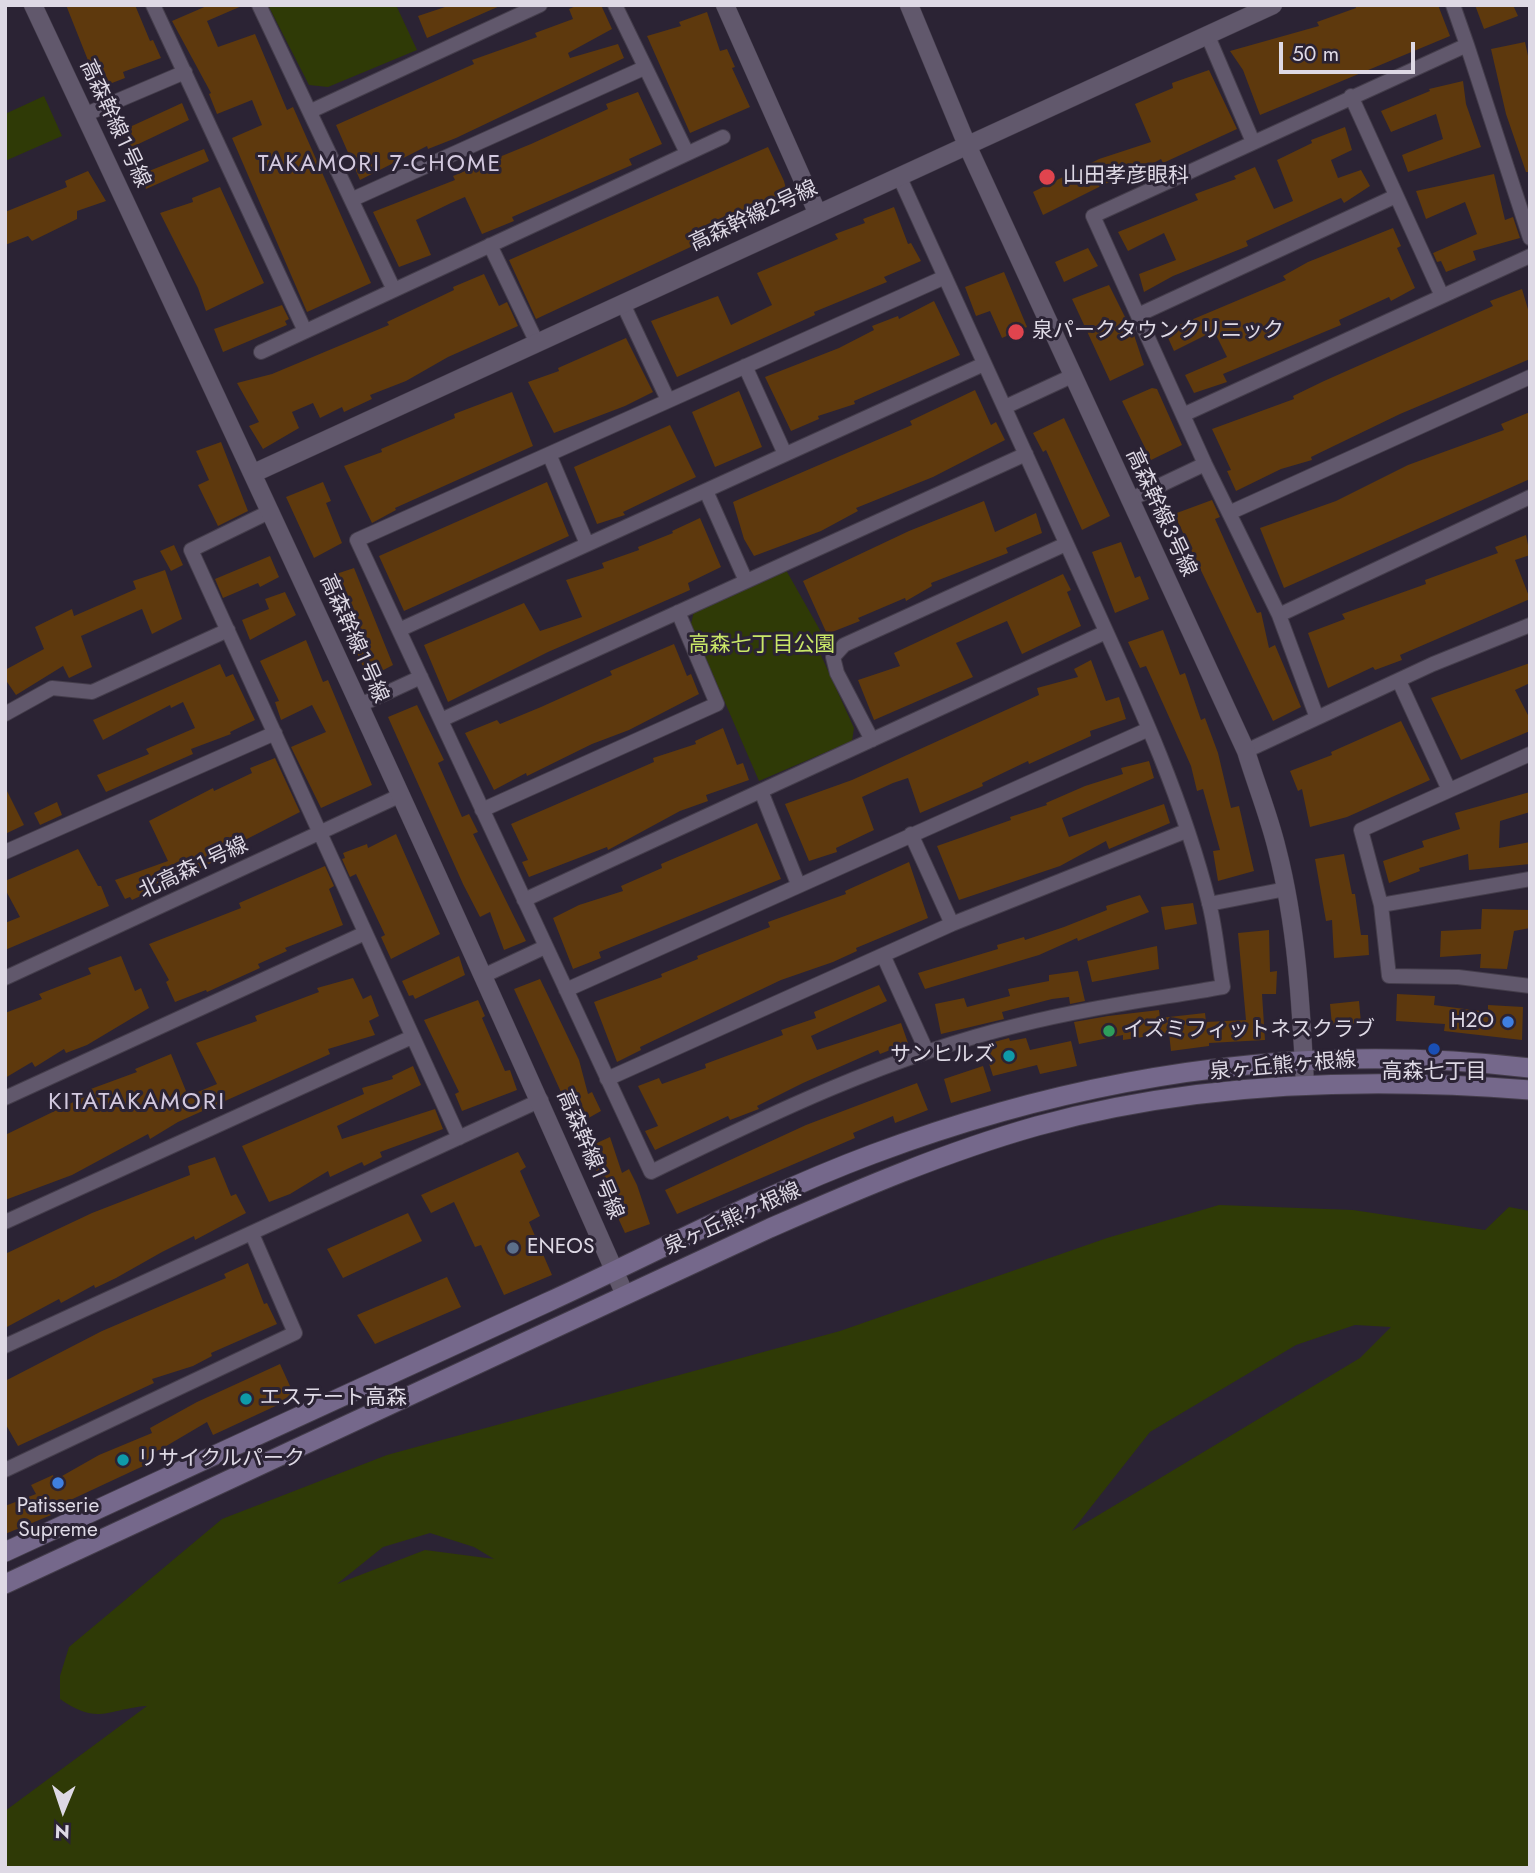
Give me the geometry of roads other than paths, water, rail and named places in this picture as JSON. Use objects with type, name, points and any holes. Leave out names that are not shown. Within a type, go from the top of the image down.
[{"type":"main road","name":"泉ヶ丘熊ヶ根線","points":[[5,1552],[813,1179],[952,1127],[1040,1101],[1145,1077],[1303,1058],[1430,1057],[1530,1068]]},
{"type":"main road","name":"泉ヶ丘熊ヶ根線","points":[[5,1584],[625,1295],[853,1192],[1038,1126],[1162,1101],[1305,1085],[1424,1082],[1530,1090]]},
{"type":"street","name":"高森幹線１号線","points":[[33,5],[254,472],[399,796],[541,1100],[625,1295]]},
{"type":"street","points":[[260,5],[394,290]]},
{"type":"street","points":[[311,111],[540,5]]},
{"type":"street","points":[[615,5],[687,153]]},
{"type":"street","points":[[725,5],[817,212]]},
{"type":"street","name":"高森幹線３号線","points":[[909,5],[967,145],[1246,751],[1277,848],[1286,889],[1297,974],[1305,1085]]},
{"type":"street","name":"高森幹線２号線","points":[[254,472],[1273,5]]},
{"type":"street","points":[[1454,5],[1530,238]]},
{"type":"street","points":[[154,6],[305,331]]},
{"type":"street","points":[[1207,34],[1253,142]]},
{"type":"street","points":[[1317,718],[1279,615],[1205,464],[1185,414],[1093,216],[1466,45]]},
{"type":"street","points":[[353,199],[645,68]]},
{"type":"street","points":[[85,115],[185,72]]},
{"type":"street","points":[[1352,96],[1442,296]]},
{"type":"street","points":[[261,352],[723,136]]},
{"type":"street","points":[[899,176],[1005,407],[1149,729],[1209,904],[1223,987],[1020,1024],[927,1052],[790,1104],[651,1172],[357,540],[945,277]]},
{"type":"street","points":[[1138,315],[1396,196]]},
{"type":"street","points":[[490,245],[537,342]]},
{"type":"street","points":[[1185,414],[1530,256]]},
{"type":"street","points":[[623,303],[668,400]]},
{"type":"street","points":[[399,630],[984,364]]},
{"type":"street","points":[[745,366],[785,454]]},
{"type":"street","points":[[1005,407],[1072,376]]},
{"type":"street","points":[[1229,513],[1530,377]]},
{"type":"street","points":[[549,454],[587,544]]},
{"type":"street","points":[[441,720],[1026,454]]},
{"type":"street","points":[[1129,500],[1205,464]]},
{"type":"street","points":[[706,491],[746,581]]},
{"type":"street","points":[[1279,615],[1530,497]]},
{"type":"street","points":[[271,511],[191,550],[459,1138]]},
{"type":"street","points":[[872,740],[836,673],[833,657],[844,645],[1066,544]]},
{"type":"street","points":[[482,810],[717,704],[678,612]]},
{"type":"street","points":[[1246,751],[1530,625]]},
{"type":"street","points":[[5,714],[52,688],[92,692],[228,630]]},
{"type":"street","points":[[524,900],[1106,632]]},
{"type":"street","points":[[359,706],[421,677]]},
{"type":"street","points":[[1399,681],[1449,790]]},
{"type":"street","points":[[566,990],[1149,729]]},
{"type":"street","points":[[5,852],[275,733]]},
{"type":"street","points":[[1530,754],[1361,830],[1381,905],[1389,976],[1458,977],[1530,986]]},
{"type":"street","points":[[761,791],[799,884]]},
{"type":"street","name":"北高森１号線","points":[[5,978],[399,796]]},
{"type":"street","points":[[607,1079],[952,924],[1186,831]]},
{"type":"street","points":[[911,834],[952,924]]},
{"type":"street","points":[[1381,905],[1530,880]]},
{"type":"street","points":[[1209,904],[1286,889]]},
{"type":"street","points":[[5,1098],[365,933]]},
{"type":"street","points":[[483,975],[545,947]]},
{"type":"street","points":[[883,955],[927,1052]]},
{"type":"street","points":[[5,1222],[412,1037]]},
{"type":"street","points":[[5,1346],[541,1100]]},
{"type":"street","points":[[5,1470],[295,1334],[251,1234]]},
{"type":"place","name":"山田孝彦眼科","points":[[1047,177]]},
{"type":"place","name":"泉パークタウンクリニック","points":[[1016,332]]},
{"type":"place","name":"H2O","points":[[1508,1022]]},
{"type":"place","name":"イズミフィットネスクラブ","points":[[1109,1031]]},
{"type":"place","name":"高森七丁目","points":[[1434,1049]]},
{"type":"place","name":"サンヒルズ","points":[[1009,1056]]},
{"type":"place","name":"ENEOS","points":[[513,1248]]},
{"type":"place","name":"エステート高森","points":[[246,1399]]},
{"type":"place","name":"リサイクルパーク","points":[[123,1460]]},
{"type":"place","name":"Patisserie Supreme","points":[[58,1483]]},
{"type":"district","name":"TAKAMORI 7-CHOME","points":[[380,165]]},
{"type":"district","name":"KITATAKAMORI","points":[[137,1103]]},
{"type":"park label","name":"高森七丁目公園","points":[[762,646]]}]
